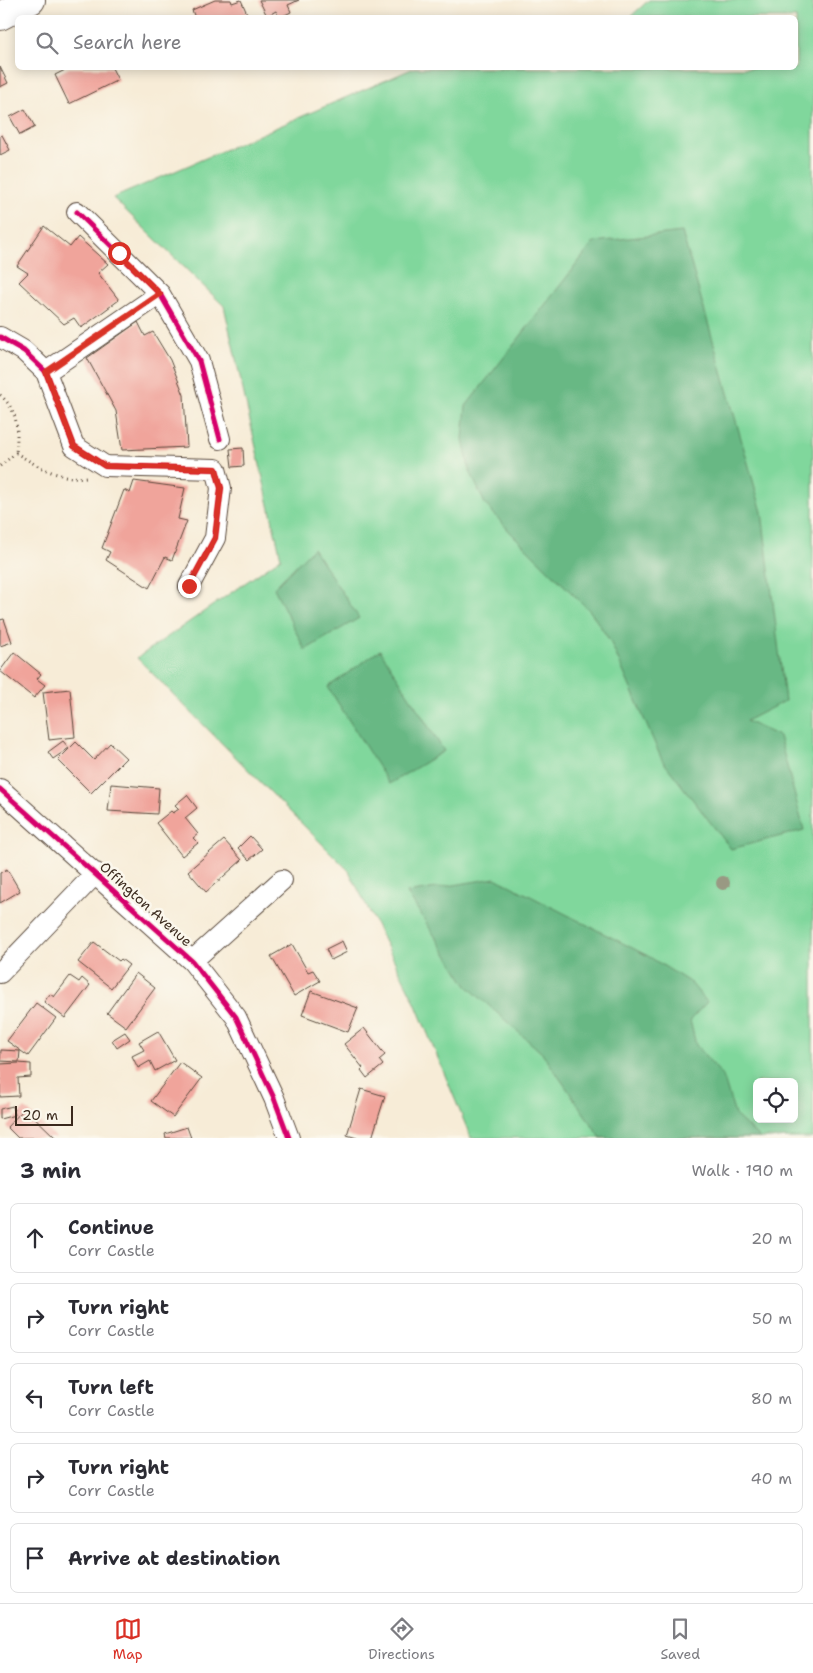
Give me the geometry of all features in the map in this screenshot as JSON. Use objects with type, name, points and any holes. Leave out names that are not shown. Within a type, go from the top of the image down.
[{"type":"main road","points":[[0,16],[31,0]]},
{"type":"street","points":[[78,212],[160,294],[199,361],[220,439]]},
{"type":"street","points":[[46,372],[160,294]]},
{"type":"street","points":[[0,337],[24,351],[46,372],[74,446],[105,466],[216,469],[221,488],[215,538],[189,586]]},
{"type":"street","name":"Offington Avenue","points":[[0,789],[192,961],[236,1017],[274,1098],[289,1138]]},
{"type":"street","points":[[0,973],[96,873]]},
{"type":"street","points":[[192,961],[282,880]]},
{"type":"path","points":[[0,395],[8,402],[16,416],[16,453]]},
{"type":"green space","points":[[649,0],[813,0],[813,1138],[471,1138],[413,998],[349,871],[137,658],[281,558],[224,306],[113,198],[409,70],[798,70],[798,15],[632,15]]},
{"type":"green space","points":[[682,232],[762,512],[785,701],[746,721],[779,736],[804,830],[731,849],[662,760],[610,641],[590,611],[512,534],[485,504],[469,469],[463,439],[466,406],[594,242]]},
{"type":"green space","points":[[313,548],[359,618],[305,650],[274,588]]},
{"type":"green space","points":[[380,650],[444,751],[389,784],[328,687]]},
{"type":"green space","points":[[495,878],[648,956],[691,983],[707,1002],[690,1020],[696,1045],[723,1076],[735,1115],[760,1138],[601,1138],[543,1054],[467,986],[407,893]]},
{"type":"building","points":[[215,0],[231,0],[232,3],[241,0],[248,15],[194,15],[192,10]]},
{"type":"building","points":[[259,0],[299,0],[288,5],[291,12],[285,15],[278,15],[276,11],[266,15]]},
{"type":"building","points":[[0,67],[8,83],[0,87]]},
{"type":"building","points":[[65,70],[113,70],[118,80],[69,104],[55,75]]},
{"type":"building","points":[[25,109],[35,127],[20,135],[10,117]]},
{"type":"building","points":[[2,135],[10,150],[0,155],[0,136]]},
{"type":"building","points":[[44,226],[70,247],[78,237],[108,264],[98,273],[119,300],[81,328],[74,318],[64,324],[19,282],[28,273],[17,266]]},
{"type":"building","points":[[138,322],[145,336],[153,332],[170,360],[184,395],[187,447],[122,450],[116,411],[87,358]]},
{"type":"building","points":[[243,448],[244,466],[232,467],[230,449]]},
{"type":"building","points":[[134,481],[185,488],[178,519],[187,521],[172,560],[165,557],[149,588],[106,560],[110,552],[102,548],[124,490],[130,493]]},
{"type":"building","points":[[4,619],[12,642],[0,646],[0,620]]},
{"type":"building","points":[[14,652],[41,674],[37,679],[45,685],[34,698],[0,671]]},
{"type":"building","points":[[70,689],[75,737],[49,740],[43,692]]},
{"type":"building","points":[[63,741],[69,748],[53,759],[48,752]]},
{"type":"building","points":[[76,742],[94,760],[110,743],[126,758],[91,793],[58,760]]},
{"type":"building","points":[[111,784],[159,788],[157,814],[108,811]]},
{"type":"building","points":[[187,795],[197,808],[185,818],[198,834],[193,838],[198,843],[182,856],[156,823],[171,811],[173,813],[179,809],[175,805]]},
{"type":"building","points":[[250,836],[262,849],[249,860],[238,848]]},
{"type":"building","points":[[224,840],[242,860],[206,892],[188,871]]},
{"type":"building","points":[[7,869],[20,891],[0,903],[0,873]]},
{"type":"building","points":[[342,941],[347,952],[331,960],[326,949]]},
{"type":"building","points":[[94,942],[119,961],[121,959],[129,965],[111,988],[78,962]]},
{"type":"building","points":[[292,944],[308,972],[313,970],[320,981],[294,996],[271,956]]},
{"type":"building","points":[[136,973],[155,988],[126,1027],[107,1013]]},
{"type":"building","points":[[70,976],[79,982],[82,978],[90,985],[65,1018],[44,1002],[50,994],[54,997]]},
{"type":"building","points":[[311,991],[358,1008],[348,1032],[302,1015]]},
{"type":"building","points":[[36,1003],[56,1018],[28,1056],[7,1041]]},
{"type":"building","points":[[364,1028],[385,1055],[379,1060],[383,1065],[367,1078],[361,1070],[363,1068],[344,1044]]},
{"type":"building","points":[[158,1031],[175,1060],[155,1071],[150,1061],[138,1068],[132,1056],[144,1050],[139,1042]]},
{"type":"building","points":[[125,1032],[130,1039],[117,1048],[112,1040]]},
{"type":"building","points":[[1,1050],[20,1051],[19,1062],[0,1061]]},
{"type":"building","points":[[180,1062],[202,1078],[173,1117],[151,1101]]},
{"type":"building","points":[[0,1064],[31,1064],[31,1077],[18,1078],[19,1096],[0,1097]]},
{"type":"building","points":[[361,1089],[385,1096],[372,1138],[357,1138],[347,1135]]},
{"type":"building","points":[[13,1106],[15,1115],[0,1119],[0,1109]]},
{"type":"building","points":[[25,1108],[56,1138],[18,1138],[7,1127]]},
{"type":"building","points":[[187,1127],[191,1138],[166,1138],[165,1134]]},
{"type":"cycle path","points":[[77,212],[160,294],[199,361],[220,439]]},
{"type":"cycle path","points":[[0,337],[24,351],[46,372],[74,446],[105,466],[216,469],[221,488],[215,538],[189,586]]},
{"type":"cycle path","points":[[0,789],[192,961],[236,1017],[274,1098],[289,1138]]},
{"type":"route","points":[[119,253],[160,294],[46,372],[74,446],[105,466],[216,469],[221,488],[215,538],[189,586]]}]
